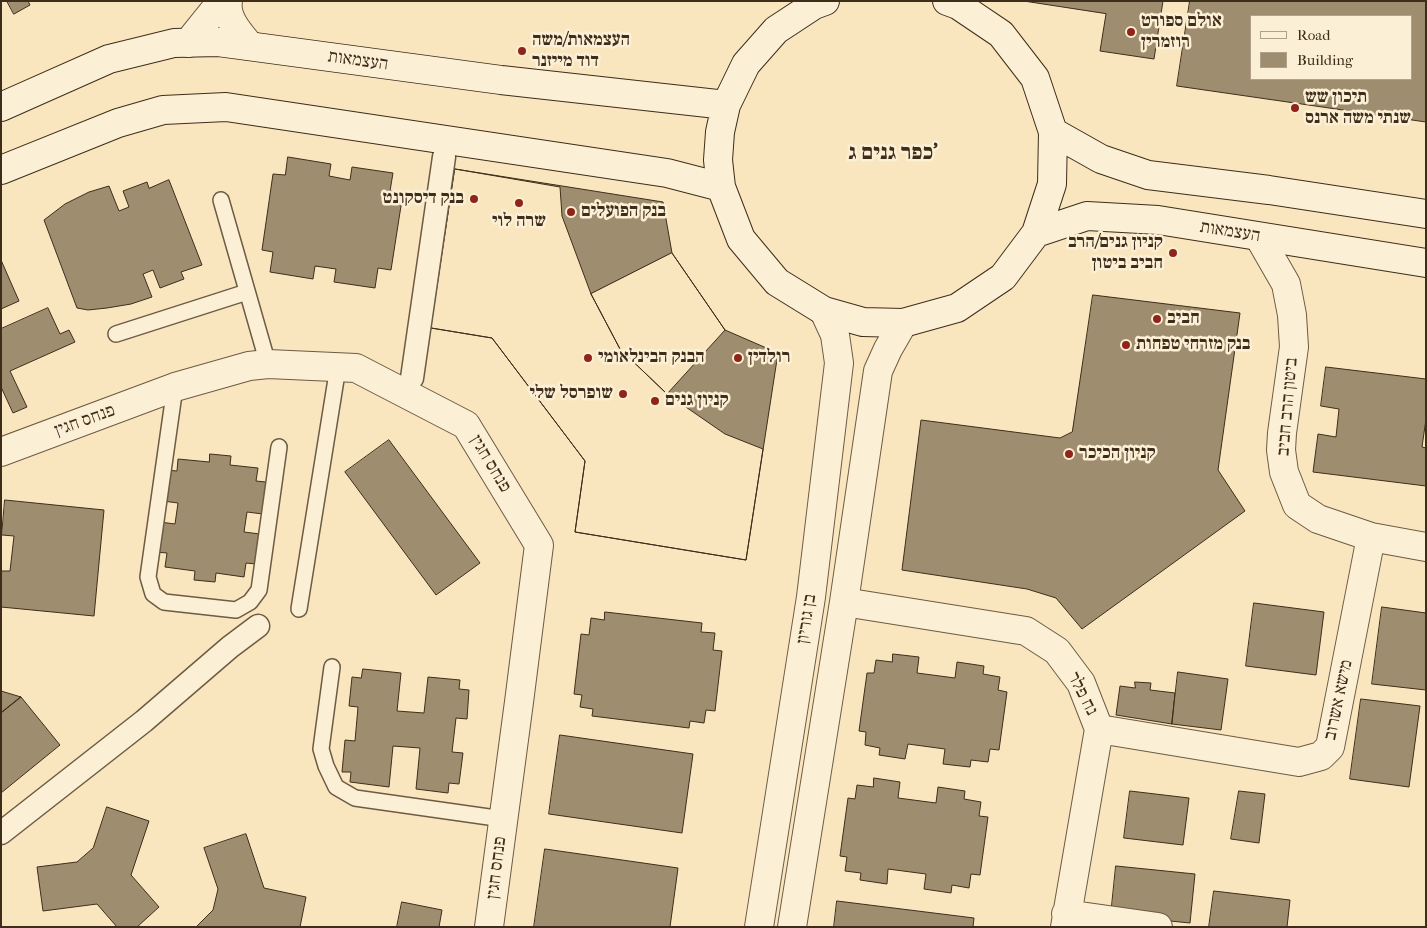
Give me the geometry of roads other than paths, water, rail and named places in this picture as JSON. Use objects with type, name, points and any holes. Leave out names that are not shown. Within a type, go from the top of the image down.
[{"type":"street","points":[[188,42],[220,1]]},
{"type":"street","points":[[228,1],[226,8],[237,32],[250,46]]},
{"type":"street","points":[[825,1],[814,5],[776,30],[746,64],[726,105],[720,132],[718,160],[721,187],[741,239],[777,282],[824,311],[863,322],[903,322],[956,308],[1003,277],[1036,233],[1052,184],[1053,132],[1035,78],[1001,34],[958,5],[947,1]]},
{"type":"street","name":"העצמאות","points":[[1,107],[109,59],[174,43],[188,42],[218,42],[501,80],[726,105]]},
{"type":"street","points":[[1,170],[118,123],[163,110],[226,107],[667,172],[721,187]]},
{"type":"street","points":[[1053,132],[1101,158],[1148,175],[1269,190],[1426,214]]},
{"type":"street","points":[[412,378],[444,157]]},
{"type":"street","name":"העצמאות","points":[[1036,233],[1087,216],[1158,220],[1426,262]]},
{"type":"street","name":"ביטון הרב חביב","points":[[1259,236],[1286,284],[1292,315],[1294,347],[1281,450],[1284,472],[1297,505],[1318,519],[1371,537],[1426,547]]},
{"type":"street","name":"בן גוריון","points":[[759,927],[811,597],[839,363],[834,335],[824,311]]},
{"type":"street","name":"בן גוריון","points":[[792,927],[844,602],[878,371],[903,322]]},
{"type":"street","name":"פנחס חגין","points":[[1,452],[175,388],[249,366],[268,364],[356,368],[466,425],[539,545],[489,927]]},
{"type":"street","name":"מישא אשרוב","points":[[1099,729],[1299,762],[1321,756],[1330,747],[1371,537]]},
{"type":"street","name":"נח פלר","points":[[844,602],[1026,631],[1057,651],[1081,683],[1099,729],[1065,920]]},
{"type":"street","points":[[1,833],[144,721],[230,647],[258,626]]},
{"type":"street","points":[[1065,920],[1158,927]]},
{"type":"lane","points":[[221,200],[268,364]]},
{"type":"lane","points":[[116,334],[247,292]]},
{"type":"lane","points":[[299,609],[338,367]]},
{"type":"lane","points":[[175,388],[148,577],[153,594],[164,602],[236,610],[250,602],[259,590],[279,448]]},
{"type":"lane","points":[[332,667],[321,749],[326,766],[336,787],[355,798],[503,819]]},
{"type":"place","name":"אולם ספורט רוזמרין","points":[[1131,32]]},
{"type":"place","name":"העצמאות/משה דוד מייזנר","points":[[522,51]]},
{"type":"place","name":"תיכון שש שנתי משה ארנס","points":[[1295,108]]},
{"type":"place","name":"בנק דיסקונט","points":[[474,199]]},
{"type":"place","name":"שרה לוי","points":[[519,203]]},
{"type":"place","name":"בנק הפועלים","points":[[571,212]]},
{"type":"place","name":"קניון גנים/הרב חביב ביטון","points":[[1173,253]]},
{"type":"place","name":"חביב","points":[[1157,319]]},
{"type":"place","name":"בנק מזרחי טפחות","points":[[1126,345]]},
{"type":"place","name":"הבנק הבינלאומי","points":[[588,358]]},
{"type":"place","name":"רולדין","points":[[738,358]]},
{"type":"place","name":"שופרסל שלי","points":[[623,394]]},
{"type":"place","name":"קניון גנים","points":[[655,401]]},
{"type":"place","name":"קניון הכיכר","points":[[1069,454]]},
{"type":"district","name":"כפר גנים ג'","points":[[893,154]]}]
